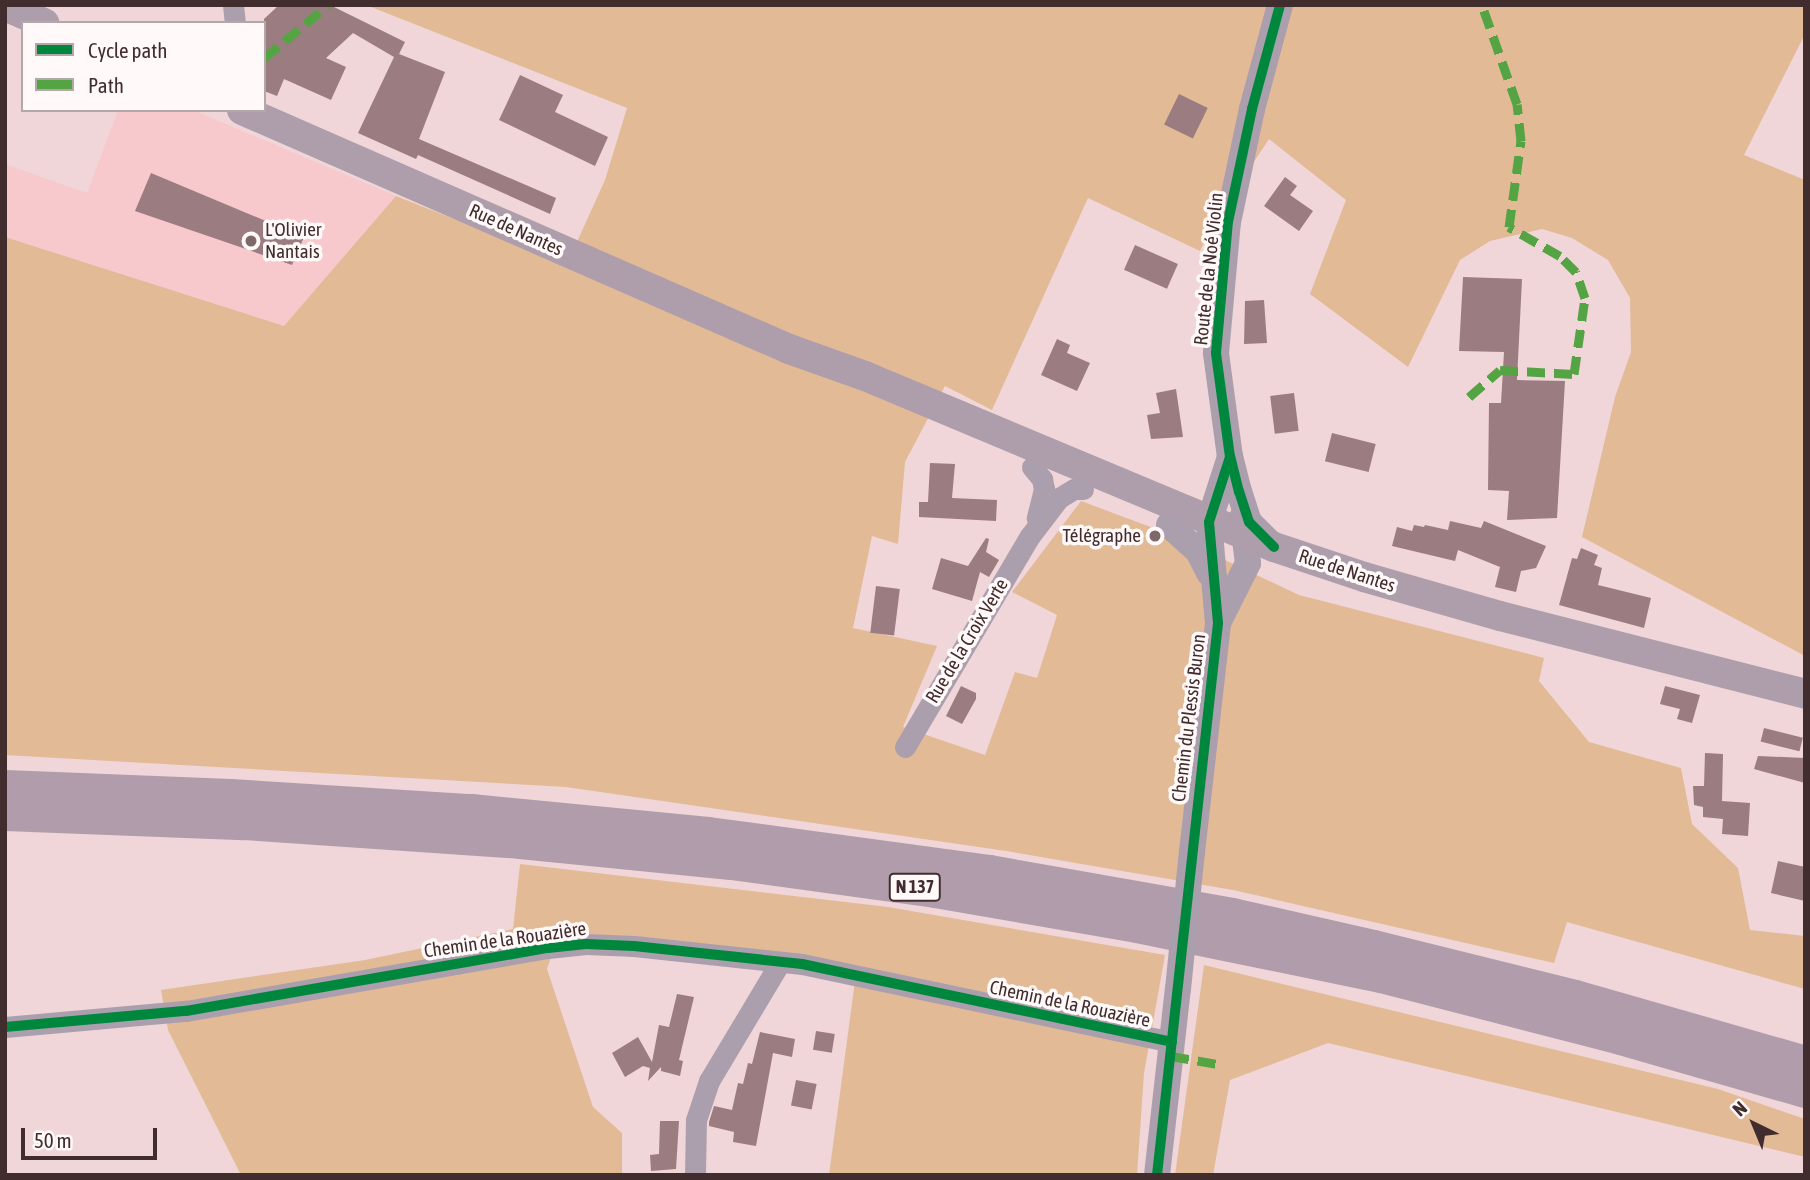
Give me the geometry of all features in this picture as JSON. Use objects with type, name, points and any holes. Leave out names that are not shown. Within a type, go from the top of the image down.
[{"type":"highway","name":"N 137","points":[[5,787],[312,800],[471,811],[720,835],[1002,874],[1219,912],[1373,947],[1574,997],[1805,1063]]},
{"type":"highway","name":"N 137","points":[[5,813],[257,823],[520,841],[731,862],[946,892],[1150,928],[1381,975],[1620,1037],[1805,1090]]},
{"type":"main road","points":[[5,6],[39,21]]},
{"type":"main road","name":"Rue de Nantes","points":[[247,112],[789,349],[859,386],[1059,481],[1168,512],[1237,543],[1660,659],[1805,695]]},
{"type":"main road","points":[[1059,481],[1157,511],[1237,543],[1459,619],[1575,646],[1660,659]]},
{"type":"main road","name":"Rue de Nantes","points":[[1059,481],[1168,512]]},
{"type":"street","name":"Route de la Noé Violin","points":[[1237,543],[1249,523],[1229,489],[1230,457],[1216,353],[1228,222],[1252,109],[1280,5]]},
{"type":"street","name":"Rue de la Croix Verte","points":[[905,747],[1030,536],[1059,481]]},
{"type":"street","points":[[1229,489],[1237,543],[1223,592],[1198,551],[1168,512],[1229,489]]},
{"type":"street","name":"Chemin du Plessis Buron","points":[[1172,1042],[1218,623],[1223,592],[1237,543]]},
{"type":"street","name":"Chemin de la Rouazière","points":[[5,1027],[187,1011],[548,948],[586,944],[634,946],[779,964],[802,964],[1172,1042]]},
{"type":"street","points":[[695,1175],[696,1120],[709,1081],[779,964]]},
{"type":"street","points":[[1157,1175],[1172,1042]]},
{"type":"shaded area","points":[[366,5],[1805,5],[1805,34],[1744,155],[1805,180],[1805,656],[1582,537],[1615,397],[1631,352],[1630,298],[1608,260],[1572,238],[1542,229],[1490,241],[1460,260],[1408,367],[1310,294],[1346,200],[1269,139],[1211,227],[1200,251],[1088,198],[992,410],[945,386],[905,462],[898,544],[872,536],[853,628],[937,646],[903,727],[985,755],[1015,672],[1037,678],[1057,615],[1012,592],[1081,501],[1172,535],[1299,595],[1544,658],[1539,681],[1589,742],[1681,768],[1692,824],[1738,868],[1750,930],[1805,936],[1805,989],[1567,922],[1554,963],[1233,890],[1006,851],[566,787],[5,755],[5,237],[284,326],[396,196],[567,264],[605,180],[627,108]]},
{"type":"shaded area","points":[[117,112],[198,112],[396,196],[284,327],[5,237],[5,164],[87,193]]},
{"type":"shaded area","points":[[520,864],[888,907],[1165,955],[1144,1073],[1137,1175],[829,1175],[857,966],[659,939],[558,936],[547,969],[593,1107],[622,1133],[622,1175],[241,1175],[168,1030],[161,990],[365,960],[513,929]]},
{"type":"shaded area","points":[[1204,965],[1718,1089],[1805,1119],[1805,1157],[1328,1043],[1230,1080],[1213,1175],[1175,1175]]},
{"type":"building","points":[[279,5],[330,5],[405,42],[399,54],[445,72],[419,139],[556,198],[550,214],[418,155],[416,159],[358,133],[394,57],[353,33],[326,58],[346,67],[331,100],[284,79],[277,96],[266,92],[264,19]]},
{"type":"building","points":[[520,75],[563,95],[555,112],[608,137],[595,166],[499,120]]},
{"type":"building","points":[[1179,94],[1208,108],[1193,139],[1164,125]]},
{"type":"building","points":[[151,173],[304,237],[292,265],[135,211]]},
{"type":"building","points":[[1285,177],[1297,186],[1290,195],[1313,211],[1299,231],[1264,206]]},
{"type":"building","points":[[1135,245],[1178,264],[1167,289],[1124,270]]},
{"type":"building","points":[[1463,277],[1522,279],[1517,380],[1565,381],[1557,518],[1507,520],[1509,491],[1488,490],[1489,403],[1501,403],[1504,352],[1459,351]]},
{"type":"building","points":[[1264,300],[1267,343],[1244,344],[1245,301]]},
{"type":"building","points":[[1057,339],[1070,345],[1067,353],[1090,363],[1077,391],[1041,375]]},
{"type":"building","points":[[1176,389],[1183,437],[1151,439],[1147,415],[1160,413],[1156,393]]},
{"type":"building","points":[[1294,393],[1299,431],[1275,434],[1270,396]]},
{"type":"building","points":[[1332,433],[1376,444],[1369,472],[1325,461]]},
{"type":"building","points":[[930,463],[955,464],[952,498],[997,500],[996,521],[919,517],[919,502],[928,502]]},
{"type":"building","points":[[1450,521],[1481,528],[1484,521],[1546,546],[1536,568],[1521,571],[1516,592],[1495,587],[1500,567],[1458,550],[1455,561],[1392,546],[1397,527],[1412,531],[1414,525],[1425,525],[1448,530]]},
{"type":"building","points":[[986,538],[989,539],[986,552],[999,560],[989,577],[980,572],[972,601],[932,589],[941,558],[968,566]]},
{"type":"building","points":[[1581,548],[1598,555],[1594,565],[1602,568],[1598,585],[1651,598],[1644,628],[1559,605],[1572,558],[1577,559]]},
{"type":"building","points":[[876,586],[900,589],[894,636],[870,633]]},
{"type":"building","points":[[961,686],[976,693],[976,699],[962,724],[946,716]]},
{"type":"building","points":[[1665,686],[1700,695],[1692,723],[1677,719],[1680,709],[1660,704]]},
{"type":"building","points":[[1764,728],[1803,738],[1799,751],[1761,742]]},
{"type":"building","points":[[1705,753],[1723,754],[1722,801],[1750,803],[1748,836],[1722,834],[1723,819],[1703,817],[1703,807],[1694,805],[1693,786],[1704,786]]},
{"type":"building","points":[[1758,756],[1805,758],[1805,783],[1754,769]]},
{"type":"building","points":[[1778,861],[1805,867],[1805,901],[1771,893]]},
{"type":"building","points":[[677,994],[694,997],[679,1060],[683,1061],[680,1076],[661,1071],[661,1067],[648,1081],[650,1068],[643,1066],[625,1077],[612,1053],[638,1037],[652,1062],[659,1025],[669,1027]]},
{"type":"building","points":[[816,1031],[835,1034],[832,1053],[813,1050]]},
{"type":"building","points":[[760,1032],[795,1039],[792,1057],[773,1053],[756,1146],[733,1142],[734,1132],[709,1126],[709,1122],[714,1106],[732,1110],[738,1083],[743,1084],[748,1063],[752,1064]]},
{"type":"building","points":[[796,1080],[817,1084],[812,1110],[791,1106]]},
{"type":"building","points":[[660,1121],[679,1121],[676,1169],[651,1171],[650,1155],[659,1154]]},
{"type":"marked path","points":[[266,56],[328,5]]},
{"type":"marked path","points":[[1469,397],[1500,370],[1574,374],[1585,298],[1576,272],[1560,256],[1509,227],[1521,141],[1517,104],[1482,5]]},
{"type":"marked path","points":[[1171,1056],[1218,1064]]},
{"type":"cycle path","points":[[1274,547],[1249,522],[1239,492],[1230,457],[1216,353],[1228,222],[1252,109],[1280,5]]},
{"type":"cycle path","points":[[1157,1175],[1218,623],[1209,522],[1230,457]]},
{"type":"cycle path","points":[[5,1027],[186,1011],[548,948],[586,944],[634,946],[802,964],[1172,1042]]},
{"type":"place","name":"L'Olivier Nantais","points":[[251,241]]},
{"type":"place","name":"Télégraphe","points":[[1155,536]]}]
